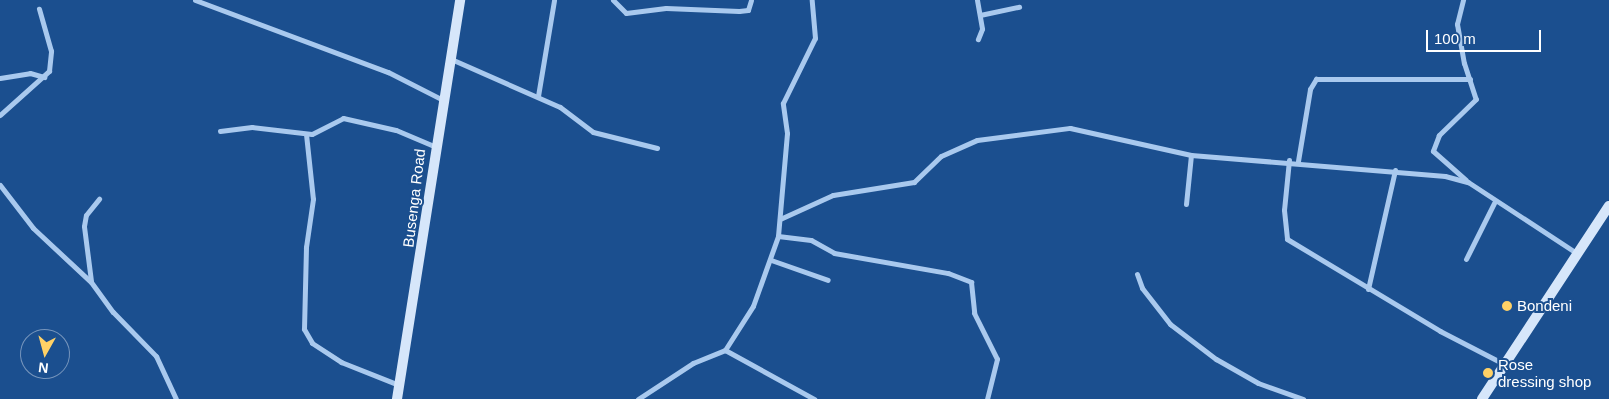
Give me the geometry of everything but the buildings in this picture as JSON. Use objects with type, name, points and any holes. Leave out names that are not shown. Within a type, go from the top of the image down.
[{"type":"street","points":[[195,0],[388,72],[443,100]]},
{"type":"street","name":"Busenga Road","points":[[397,399],[420,269],[449,58],[460,0]]},
{"type":"street","points":[[538,96],[554,0]]},
{"type":"street","points":[[613,0],[626,13],[666,8],[739,11],[748,10],[751,0]]},
{"type":"street","points":[[638,399],[693,362],[725,350],[752,306],[771,260],[778,236],[787,133],[784,103],[815,38],[812,0]]},
{"type":"street","points":[[977,0],[980,15],[978,38]]},
{"type":"street","points":[[1464,0],[1457,24],[1476,99],[1474,104],[1438,135],[1433,151],[1494,202],[1579,254]]},
{"type":"street","points":[[980,15],[1019,7]]},
{"type":"street","points":[[0,115],[49,71],[51,51],[40,10]]},
{"type":"street","points":[[449,58],[560,107],[593,132],[657,148]]},
{"type":"street","points":[[0,78],[30,73],[44,77]]},
{"type":"street","points":[[1298,161],[1310,89],[1316,79],[1470,79]]},
{"type":"street","points":[[220,131],[252,127],[306,134],[317,133],[334,121],[354,119],[436,146]]},
{"type":"street","points":[[780,220],[833,195],[910,184],[941,156],[977,140],[1070,128],[1191,155],[1289,160],[1395,170],[1468,182]]},
{"type":"street","points":[[306,134],[313,199],[306,247],[304,329],[312,342],[341,362],[399,385]]},
{"type":"street","points":[[1186,204],[1191,155]]},
{"type":"street","points":[[1289,160],[1284,210],[1287,240],[1368,289],[1507,366]]},
{"type":"street","points":[[1368,289],[1395,170]]},
{"type":"street","points":[[0,185],[33,228],[91,282],[113,312],[156,356],[176,399]]},
{"type":"street","points":[[91,282],[84,226],[86,215],[99,199]]},
{"type":"street","points":[[1466,259],[1494,202]]},
{"type":"street","points":[[1482,399],[1507,366],[1609,206]]},
{"type":"street","points":[[778,236],[811,240],[834,253],[930,269],[971,282],[974,313],[997,359],[987,399]]},
{"type":"street","points":[[771,260],[828,280]]},
{"type":"street","points":[[1138,274],[1142,288],[1170,324],[1216,360],[1258,383],[1303,399]]},
{"type":"street","points":[[725,350],[814,399]]},
{"type":"place","name":"Bondeni","points":[[1507,306]]},
{"type":"place","name":"Rose dressing shop","points":[[1488,373]]}]
